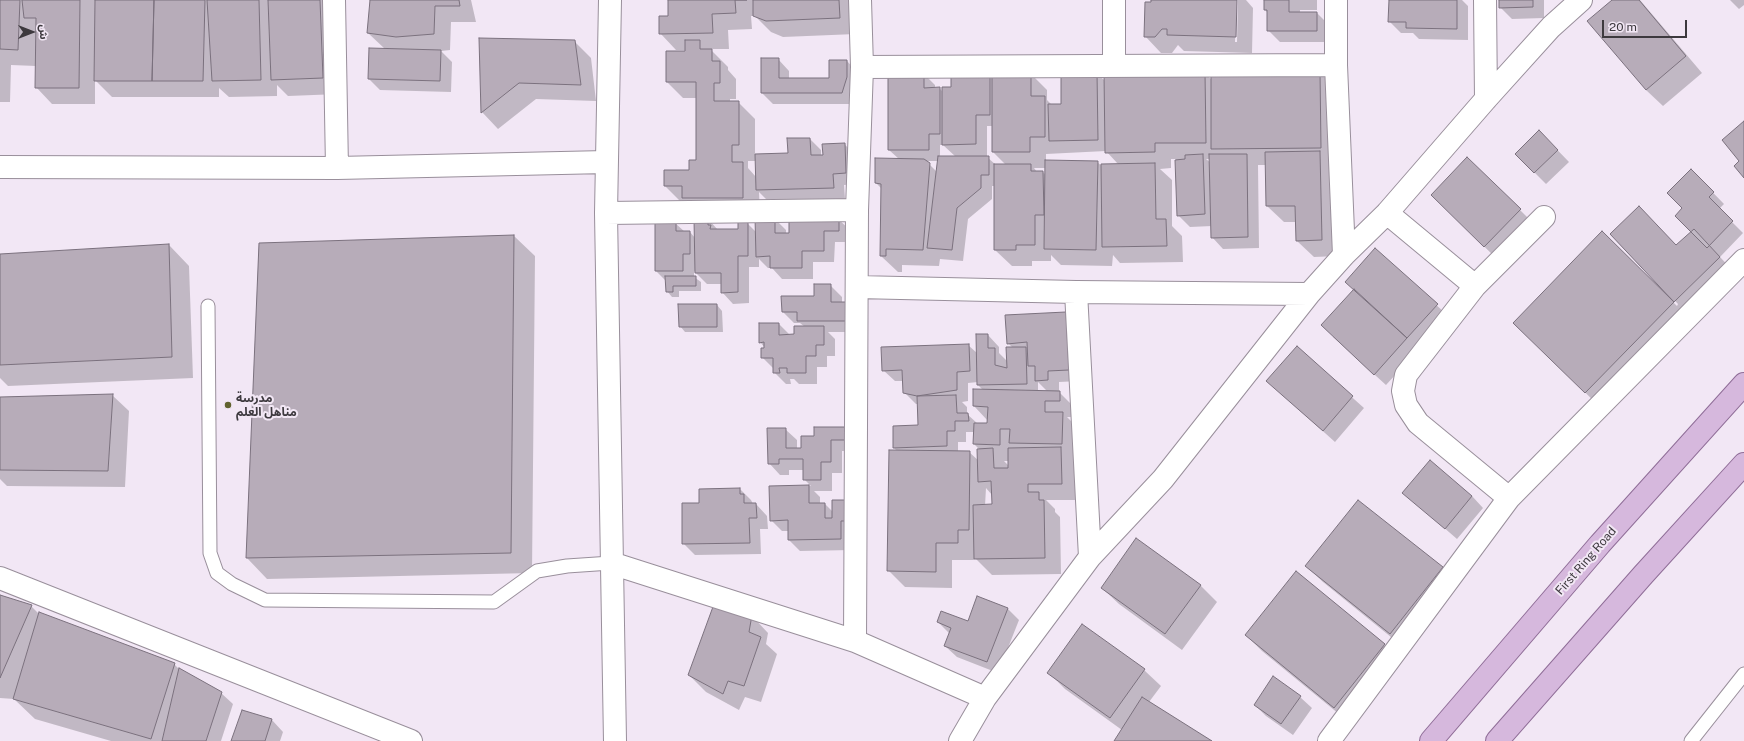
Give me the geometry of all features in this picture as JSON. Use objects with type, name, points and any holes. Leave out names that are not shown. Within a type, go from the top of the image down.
[{"type":"main road","name":"First Ring Road","points":[[1431,741],[1600,544],[1744,384]]},
{"type":"main road","points":[[1497,741],[1643,575],[1744,464]]},
{"type":"street","points":[[334,0],[337,168]]},
{"type":"street","points":[[610,0],[606,213],[615,741]]},
{"type":"street","points":[[855,642],[857,210],[862,67],[860,0]]},
{"type":"street","points":[[1114,0],[1114,66]]},
{"type":"street","points":[[1336,0],[1336,65],[1344,255]]},
{"type":"street","points":[[1485,0],[1486,99]]},
{"type":"street","points":[[960,741],[984,698],[1090,557],[1163,479],[1309,294],[1344,255],[1387,213],[1551,27],[1580,0]]},
{"type":"street","points":[[862,67],[1336,65]]},
{"type":"street","points":[[0,167],[337,168],[606,162]]},
{"type":"street","points":[[606,213],[857,210]]},
{"type":"street","points":[[1387,213],[1475,286]]},
{"type":"street","points":[[1509,498],[1418,422],[1406,405],[1403,391],[1406,375],[1475,286],[1544,216]]},
{"type":"street","points":[[1329,741],[1509,498],[1744,260]]},
{"type":"street","points":[[857,287],[1076,292],[1309,294]]},
{"type":"street","points":[[1076,292],[1090,557]]},
{"type":"street","points":[[611,563],[855,642],[984,698]]},
{"type":"street","points":[[0,578],[402,739]]},
{"type":"lane","points":[[208,306],[210,553],[217,572],[232,584],[265,600],[494,602],[537,571],[567,566],[611,563]]},
{"type":"lane","points":[[1691,741],[1744,674]]},
{"type":"building","points":[[0,0],[20,0],[18,50],[0,49]]},
{"type":"building","points":[[22,0],[80,0],[79,88],[35,88],[36,18],[24,18]]},
{"type":"building","points":[[95,0],[154,0],[152,81],[94,81]]},
{"type":"building","points":[[154,0],[205,0],[203,81],[152,81]]},
{"type":"building","points":[[207,0],[259,0],[261,80],[212,81]]},
{"type":"building","points":[[268,0],[320,0],[323,78],[271,80]]},
{"type":"building","points":[[370,0],[459,0],[460,6],[435,6],[434,34],[396,37],[367,33]]},
{"type":"building","points":[[668,0],[735,0],[736,13],[712,14],[713,33],[659,34],[659,16],[668,16]]},
{"type":"building","points":[[753,0],[839,0],[840,18],[766,21],[753,16]]},
{"type":"building","points":[[1151,0],[1237,0],[1236,37],[1167,35],[1167,29],[1162,29],[1155,37],[1144,37],[1145,2],[1151,2]]},
{"type":"building","points":[[1264,0],[1289,0],[1289,12],[1317,12],[1317,31],[1267,31],[1267,10],[1264,10]]},
{"type":"building","points":[[1389,0],[1457,0],[1457,29],[1406,28],[1406,22],[1388,22]]},
{"type":"building","points":[[1499,0],[1533,0],[1533,7],[1499,8]]},
{"type":"building","points":[[1612,0],[1639,0],[1686,56],[1646,90],[1587,21]]},
{"type":"building","points":[[479,38],[575,40],[581,85],[519,83],[481,113]]},
{"type":"building","points":[[685,40],[700,40],[700,49],[712,49],[712,61],[720,61],[720,83],[714,83],[714,101],[739,101],[739,145],[732,145],[732,162],[743,162],[743,198],[682,198],[682,186],[664,186],[664,170],[689,170],[689,160],[696,160],[696,82],[666,82],[666,51],[685,51]]},
{"type":"building","points":[[369,48],[441,50],[440,81],[368,79]]},
{"type":"building","points":[[761,58],[779,58],[779,78],[829,78],[829,60],[847,60],[847,77],[842,93],[761,93]]},
{"type":"building","points":[[990,70],[990,115],[976,115],[976,144],[942,145],[942,87],[951,87],[951,71]]},
{"type":"building","points":[[1320,71],[1321,148],[1211,149],[1211,72]]},
{"type":"building","points":[[1061,72],[1097,72],[1098,140],[1049,141],[1048,104],[1061,104]]},
{"type":"building","points":[[1205,72],[1206,143],[1155,143],[1155,152],[1105,153],[1104,73]]},
{"type":"building","points":[[888,73],[924,73],[924,88],[940,87],[940,134],[929,134],[929,150],[888,150]]},
{"type":"building","points":[[992,73],[1031,73],[1031,96],[1045,96],[1045,137],[1030,137],[1030,152],[992,152]]},
{"type":"building","points":[[1744,121],[1744,178],[1734,166],[1739,161],[1722,140]]},
{"type":"building","points":[[1539,130],[1558,150],[1534,173],[1515,154]]},
{"type":"building","points":[[787,138],[810,138],[811,155],[823,155],[822,144],[845,143],[846,173],[833,174],[834,188],[756,190],[755,154],[788,153]]},
{"type":"building","points":[[1320,151],[1322,240],[1296,241],[1295,206],[1266,206],[1265,152]]},
{"type":"building","points":[[1203,154],[1205,214],[1177,216],[1175,160],[1185,159],[1185,155]]},
{"type":"building","points":[[1209,154],[1247,154],[1248,237],[1211,238]]},
{"type":"building","points":[[938,156],[989,156],[989,175],[981,175],[981,188],[957,208],[952,250],[927,248]]},
{"type":"building","points":[[1467,157],[1521,209],[1484,247],[1431,195]]},
{"type":"building","points":[[875,158],[924,159],[930,163],[923,250],[886,249],[886,256],[880,256],[881,184],[875,183]]},
{"type":"building","points":[[1045,160],[1098,161],[1096,250],[1044,249]]},
{"type":"building","points":[[1155,163],[1156,219],[1166,219],[1167,246],[1102,247],[1101,164]]},
{"type":"building","points":[[994,164],[1031,164],[1031,171],[1043,171],[1044,215],[1035,215],[1035,245],[1016,245],[1016,250],[994,250]]},
{"type":"building","points":[[1691,169],[1714,192],[1709,197],[1733,221],[1707,248],[1675,216],[1682,208],[1667,193]]},
{"type":"building","points":[[1639,206],[1676,245],[1694,229],[1720,257],[1674,302],[1610,234]]},
{"type":"building","points":[[755,217],[775,217],[775,233],[789,233],[789,218],[839,218],[839,231],[824,231],[824,251],[802,251],[802,268],[770,268],[770,256],[756,257]]},
{"type":"building","points":[[708,218],[708,225],[711,225],[710,229],[738,229],[738,222],[748,222],[748,256],[738,256],[738,292],[721,293],[721,273],[695,273],[694,219]]},
{"type":"building","points":[[655,222],[676,222],[676,231],[690,231],[690,254],[683,254],[683,271],[655,271]]},
{"type":"building","points":[[1602,231],[1674,302],[1585,393],[1513,323]]},
{"type":"building","points":[[514,235],[511,553],[246,558],[259,243]]},
{"type":"building","points":[[169,244],[172,357],[0,365],[0,254]]},
{"type":"building","points":[[1375,248],[1438,304],[1407,338],[1345,282]]},
{"type":"building","points":[[665,276],[696,276],[696,286],[673,286],[673,292],[666,292]]},
{"type":"building","points":[[814,284],[831,284],[831,302],[850,302],[850,321],[797,321],[797,312],[782,312],[781,296],[814,296]]},
{"type":"building","points":[[1354,289],[1407,338],[1374,375],[1321,325]]},
{"type":"building","points":[[678,304],[717,304],[717,327],[679,327]]},
{"type":"building","points":[[1066,312],[1069,370],[1048,371],[1048,380],[1035,381],[1035,366],[1028,366],[1027,342],[1007,344],[1005,315]]},
{"type":"building","points":[[759,323],[779,323],[779,335],[794,334],[794,326],[824,326],[824,345],[816,345],[816,356],[806,356],[806,373],[787,373],[787,368],[779,368],[780,373],[773,373],[773,358],[761,358],[761,348],[764,348],[764,342],[759,343]]},
{"type":"building","points":[[976,334],[988,334],[988,348],[995,348],[995,365],[1007,368],[1006,347],[1026,347],[1027,384],[977,385]]},
{"type":"building","points":[[969,344],[970,371],[957,372],[957,390],[917,396],[903,393],[902,370],[882,371],[881,347]]},
{"type":"building","points":[[1297,346],[1353,396],[1323,431],[1266,381]]},
{"type":"building","points":[[973,389],[1060,391],[1060,401],[1045,401],[1045,412],[1063,412],[1062,444],[1009,443],[1010,429],[1000,429],[1000,445],[973,444],[974,423],[987,423],[988,407],[973,406]]},
{"type":"building","points":[[113,394],[108,471],[0,470],[0,397]]},
{"type":"building","points":[[956,395],[957,413],[968,413],[969,421],[955,421],[955,431],[947,431],[947,446],[893,448],[893,426],[918,425],[917,396]]},
{"type":"building","points":[[814,427],[850,427],[850,440],[831,440],[831,462],[821,462],[821,480],[803,480],[803,459],[779,459],[779,464],[768,464],[767,428],[786,428],[786,448],[801,448],[801,436],[814,436]]},
{"type":"building","points":[[1061,447],[1062,484],[1028,484],[1028,492],[1039,492],[1039,500],[1044,500],[1045,558],[974,559],[973,505],[992,504],[991,481],[978,482],[977,449],[993,448],[994,468],[1008,468],[1008,448]]},
{"type":"building","points":[[889,450],[970,451],[969,530],[958,530],[958,543],[936,543],[936,572],[887,571]]},
{"type":"building","points":[[1430,460],[1472,496],[1445,529],[1402,493]]},
{"type":"building","points":[[809,485],[809,503],[825,503],[825,518],[832,518],[832,500],[847,500],[848,521],[841,521],[841,539],[788,540],[788,520],[770,521],[769,486]]},
{"type":"building","points":[[740,488],[740,494],[744,494],[744,503],[756,503],[757,518],[749,518],[750,543],[682,544],[682,503],[699,503],[699,489]]},
{"type":"building","points":[[1358,500],[1443,567],[1390,634],[1305,566]]},
{"type":"building","points":[[1136,538],[1201,585],[1165,634],[1101,588]]},
{"type":"building","points":[[1296,571],[1385,644],[1334,708],[1245,635]]},
{"type":"building","points":[[0,595],[32,605],[0,678]]},
{"type":"building","points":[[977,596],[1008,608],[987,662],[944,646],[951,628],[937,622],[941,611],[968,621]]},
{"type":"building","points":[[714,604],[752,615],[749,632],[761,637],[744,686],[728,681],[723,694],[688,675]]},
{"type":"building","points":[[39,612],[175,663],[151,739],[13,699]]},
{"type":"building","points":[[1082,624],[1145,669],[1110,718],[1047,673]]},
{"type":"building","points":[[179,668],[222,692],[206,741],[162,741]]},
{"type":"building","points":[[1273,676],[1301,696],[1281,724],[1254,705]]},
{"type":"building","points":[[1142,697],[1212,741],[1114,741]]},
{"type":"building","points":[[242,710],[272,719],[265,741],[231,741]]},
{"type":"place","name":"مدرسة مناهل العلم","points":[[228,405]]}]
